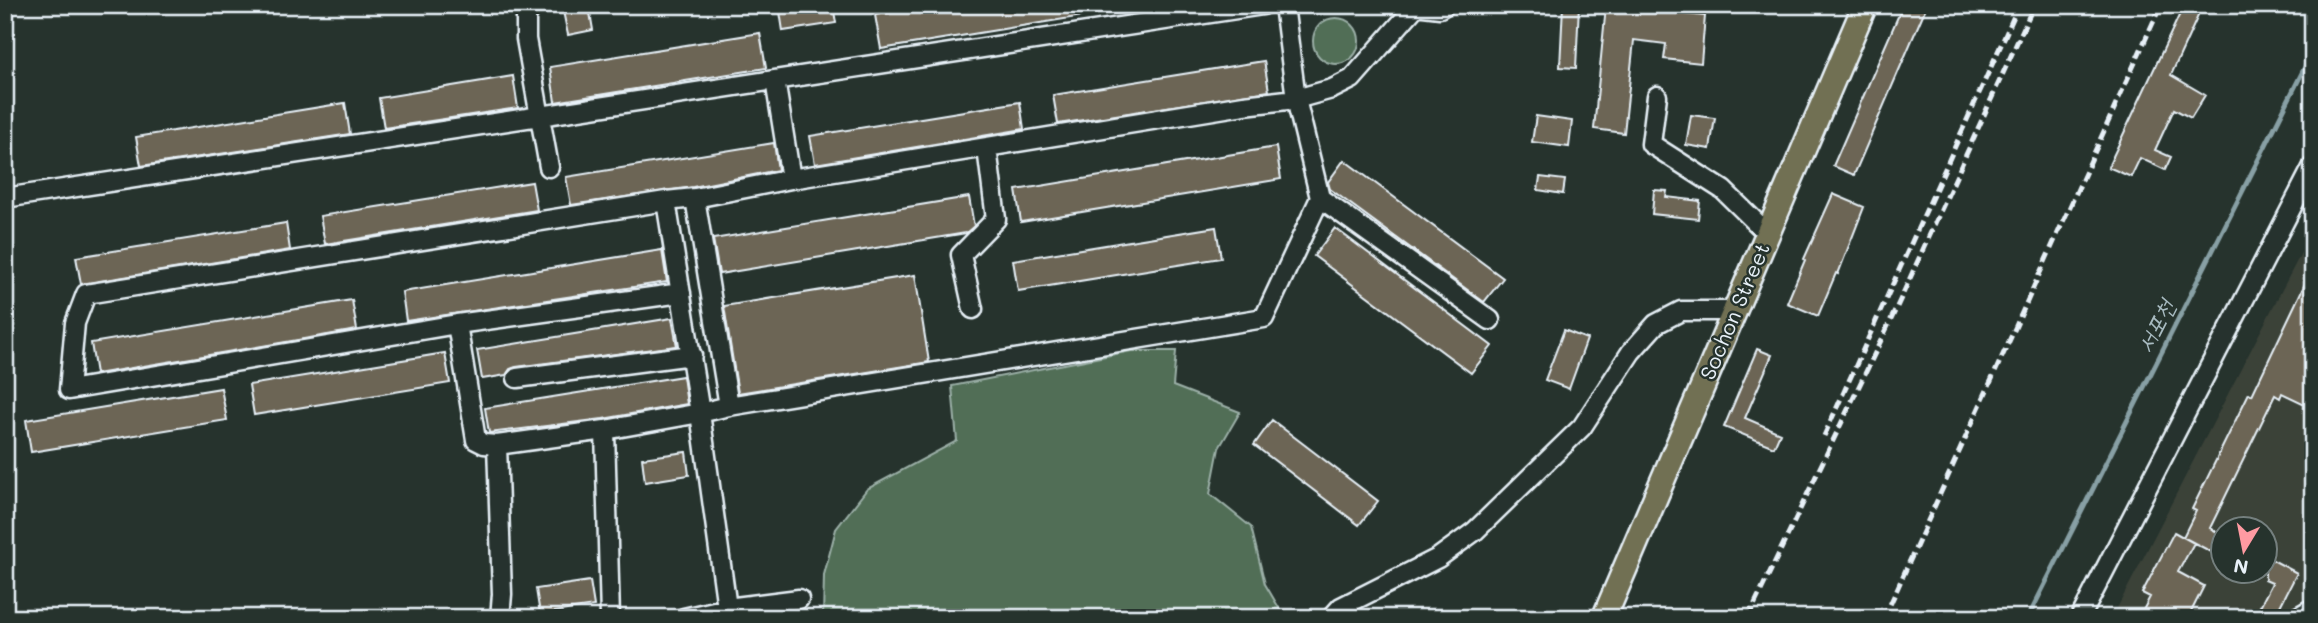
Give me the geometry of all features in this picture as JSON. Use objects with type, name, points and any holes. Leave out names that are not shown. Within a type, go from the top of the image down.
[{"type":"main road","name":"Sochon Street","points":[[1604,618],[1862,6]]},
{"type":"lane","points":[[533,5],[526,16],[526,39],[549,167]]},
{"type":"lane","points":[[5,198],[1263,5]]},
{"type":"lane","points":[[457,324],[476,440],[497,445],[605,430],[729,406],[1264,318],[1320,198],[1296,99],[1284,5]]},
{"type":"lane","points":[[681,293],[457,324],[69,390],[75,323],[86,294],[695,198],[791,179],[1244,105],[1296,99],[1332,89],[1352,79],[1415,6],[1440,8],[1445,5]]},
{"type":"lane","points":[[775,80],[791,179]]},
{"type":"lane","points":[[1657,96],[1651,144],[1723,190],[1768,234]]},
{"type":"lane","points":[[973,309],[961,255],[996,219],[987,148]]},
{"type":"lane","points":[[2080,618],[2313,166]]},
{"type":"lane","points":[[695,198],[729,406]]},
{"type":"lane","points":[[1320,198],[1490,320]]},
{"type":"lane","points":[[666,201],[692,355],[727,608]]},
{"type":"lane","points":[[1331,618],[1341,607],[1438,558],[1475,531],[1581,427],[1631,352],[1656,324],[1681,311],[1733,311]]},
{"type":"lane","points":[[517,378],[692,355]]},
{"type":"lane","points":[[605,430],[610,618]]},
{"type":"lane","points":[[497,445],[502,594],[500,618]]},
{"type":"lane","points":[[684,618],[727,608],[799,599]]},
{"type":"lane","points":[[2296,618],[2313,608]]},
{"type":"shaded area","points":[[2313,230],[2313,618],[2112,618]]},
{"type":"green space","points":[[1336,18],[1353,24],[1359,41],[1353,58],[1336,64],[1319,58],[1313,41],[1319,24]]},
{"type":"green space","points":[[1131,351],[1176,351],[1173,386],[1240,412],[1219,448],[1210,494],[1251,527],[1265,584],[1285,618],[823,618],[824,575],[836,529],[867,489],[957,441],[952,386]]},
{"type":"building","points":[[779,5],[833,5],[836,23],[783,31]]},
{"type":"building","points":[[934,5],[1101,5],[1101,13],[881,49],[875,15]]},
{"type":"building","points":[[1563,5],[1579,5],[1576,68],[1560,67]]},
{"type":"building","points":[[1903,5],[1927,5],[1854,175],[1833,166]]},
{"type":"building","points":[[2184,5],[2203,5],[2171,75],[2205,95],[2191,118],[2174,109],[2155,150],[2171,157],[2165,170],[2140,158],[2131,177],[2108,167]]},
{"type":"building","points":[[1606,6],[1705,16],[1701,63],[1664,59],[1666,44],[1634,40],[1624,133],[1594,129]]},
{"type":"building","points":[[589,7],[593,30],[568,35],[563,11]]},
{"type":"building","points":[[760,33],[766,68],[555,102],[550,67]]},
{"type":"building","points":[[1264,61],[1269,91],[1058,124],[1053,95]]},
{"type":"building","points":[[513,76],[518,108],[384,128],[379,98]]},
{"type":"building","points":[[1020,102],[1024,129],[815,164],[810,136]]},
{"type":"building","points":[[345,103],[350,134],[141,166],[136,137]]},
{"type":"building","points":[[1691,115],[1715,118],[1710,149],[1686,145]]},
{"type":"building","points":[[1536,116],[1572,121],[1569,147],[1532,142]]},
{"type":"building","points":[[774,143],[778,170],[693,187],[571,205],[566,177]]},
{"type":"building","points":[[1276,147],[1281,179],[1021,222],[1016,190]]},
{"type":"building","points":[[1344,160],[1503,278],[1484,302],[1330,189],[1328,182]]},
{"type":"building","points":[[1540,177],[1565,180],[1563,194],[1538,190]]},
{"type":"building","points":[[532,182],[537,210],[325,244],[320,216]]},
{"type":"building","points":[[1654,190],[1667,191],[1666,197],[1700,201],[1698,219],[1652,214]]},
{"type":"building","points":[[1833,194],[1864,207],[1818,316],[1787,303]]},
{"type":"building","points":[[969,197],[974,226],[966,233],[719,274],[713,239]]},
{"type":"building","points":[[286,223],[290,250],[81,284],[76,257]]},
{"type":"building","points":[[1216,227],[1221,258],[1018,291],[1013,260]]},
{"type":"building","points":[[1335,228],[1492,346],[1471,373],[1314,256]]},
{"type":"building","points":[[662,250],[667,282],[406,321],[402,292]]},
{"type":"building","points":[[2313,267],[2313,408],[2282,393],[2280,398],[2275,395],[2217,514],[2210,514],[2210,551],[2183,537],[2196,511],[2192,509],[2249,393],[2252,395]]},
{"type":"building","points":[[915,275],[929,362],[738,393],[724,306]]},
{"type":"building","points":[[352,300],[357,330],[96,374],[91,343]]},
{"type":"building","points":[[672,318],[677,346],[516,367],[510,369],[506,375],[482,379],[477,350]]},
{"type":"building","points":[[1564,330],[1587,339],[1569,389],[1545,380]]},
{"type":"building","points":[[1757,349],[1772,355],[1745,418],[1780,433],[1774,447],[1724,427]]},
{"type":"building","points":[[445,353],[450,383],[254,415],[249,385]]},
{"type":"building","points":[[683,376],[687,404],[603,419],[489,433],[485,408]]},
{"type":"building","points":[[221,388],[227,420],[31,452],[26,420]]},
{"type":"building","points":[[1272,420],[1378,501],[1359,525],[1254,445]]},
{"type":"building","points":[[686,452],[689,475],[645,482],[642,458]]},
{"type":"building","points":[[2174,532],[2194,543],[2178,572],[2204,586],[2188,618],[2139,618],[2150,597],[2142,593]]},
{"type":"building","points":[[2280,564],[2297,573],[2274,618],[2254,618],[2271,584],[2280,584]]},
{"type":"building","points":[[590,581],[594,606],[540,614],[536,589]]},
{"type":"waterway","name":"서포천","points":[[2028,618],[2313,51]]},
{"type":"railway","points":[[1824,436],[2019,5]]},
{"type":"railway","points":[[1748,618],[1896,309],[2034,5]]},
{"type":"railway","points":[[1884,618],[2161,5]]},
{"type":"railway","points":[[2305,618],[2313,585]]}]
